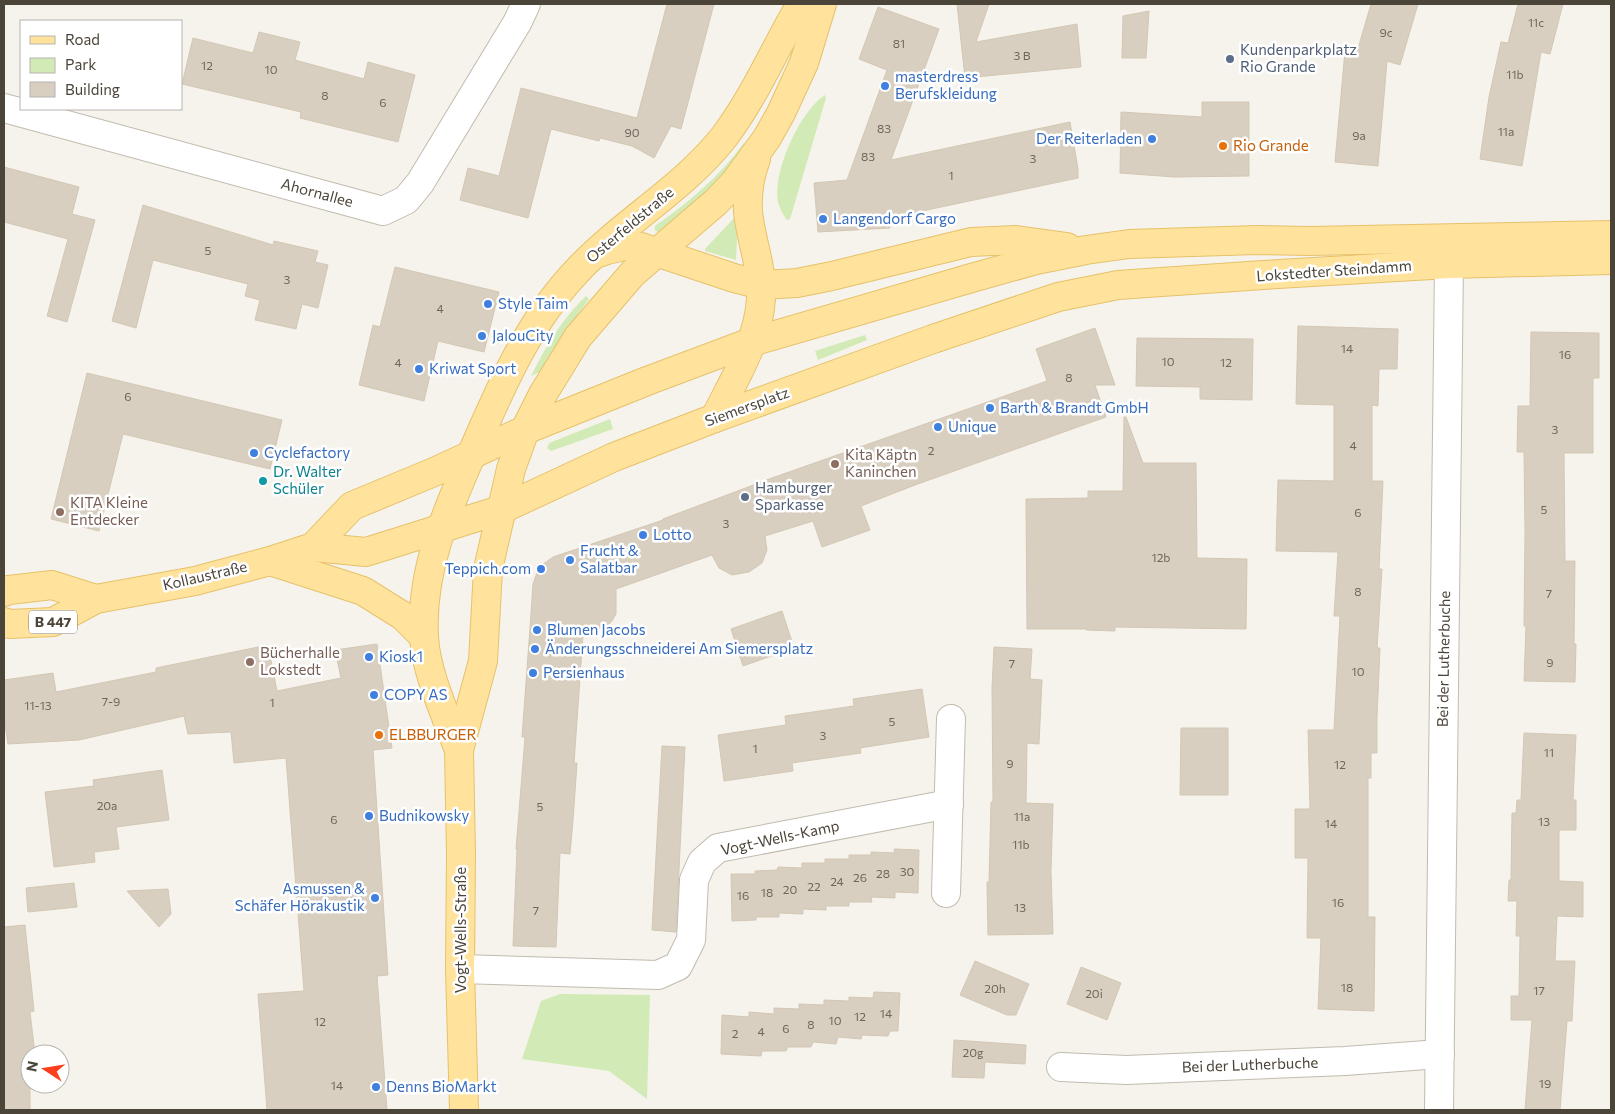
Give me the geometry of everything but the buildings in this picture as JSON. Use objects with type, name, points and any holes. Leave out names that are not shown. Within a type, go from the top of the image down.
[{"type":"main road","name":"Osterfeldstraße","points":[[471,455],[515,358],[548,305],[590,257],[686,176],[723,138],[755,90],[800,4]]},
{"type":"main road","points":[[434,472],[458,486],[468,497],[490,513],[525,430],[543,394],[578,337],[633,273],[716,202],[760,149],[794,87],[809,48],[822,4]]},
{"type":"main road","points":[[715,418],[751,342],[760,312],[761,285],[748,212],[751,179],[760,149]]},
{"type":"main road","name":"Lokstedter Steindamm","points":[[1086,250],[1129,244],[1257,240],[1309,241],[1611,235]]},
{"type":"main road","points":[[590,257],[624,246],[641,247],[761,285],[798,283],[971,242],[1016,240],[1086,250]]},
{"type":"main road","points":[[471,455],[525,430],[751,342],[975,276],[1036,260],[1086,250]]},
{"type":"main road","name":"Lokstedter Steindamm","points":[[1058,297],[1118,285],[1449,264],[1611,260]]},
{"type":"main road","name":"Siemersplatz","points":[[440,528],[490,513],[614,457],[715,418],[941,336],[1058,297]]},
{"type":"main road","name":"Kollaustraße","points":[[313,547],[352,506],[471,455]]},
{"type":"main road","name":"Vogt-Wells-Straße","points":[[459,750],[427,661],[424,637],[424,611],[427,580],[440,528],[471,455]]},
{"type":"main road","name":"Vogt-Wells-Straße","points":[[464,1110],[460,969],[461,854],[459,750],[484,661],[490,554],[490,513]]},
{"type":"main road","name":"Kollaustraße","points":[[4,622],[10,624],[53,622],[96,599],[195,581],[270,561],[313,547],[366,552],[440,528]]},
{"type":"main road","points":[[270,561],[363,591],[403,616],[424,637]]},
{"type":"main road","name":"Kollaustraße","points":[[4,592],[52,585],[96,599]]},
{"type":"street","name":"Ahornallee","points":[[4,108],[383,211],[406,200],[420,183],[517,23],[526,4]]},
{"type":"street","name":"Bei der Lutherbuche","points":[[1440,1110],[1449,264]]},
{"type":"street","points":[[946,893],[950,719]]},
{"type":"street","name":"Vogt-Wells-Kamp","points":[[460,969],[658,975],[678,966],[692,940],[694,880],[702,862],[718,848],[949,804]]},
{"type":"street","name":"Bei der Lutherbuche","points":[[1061,1067],[1126,1070],[1345,1061],[1440,1054]]},
{"type":"green space","points":[[825,95],[826,98],[790,219],[787,220],[778,202],[779,175],[790,143],[806,114]]},
{"type":"green space","points":[[744,143],[746,145],[712,190],[660,232],[655,231],[655,226],[680,208],[714,178]]},
{"type":"green space","points":[[736,216],[738,218],[736,260],[705,251],[705,249]]},
{"type":"green space","points":[[586,296],[589,299],[563,335],[542,371],[531,376],[555,333]]},
{"type":"green space","points":[[865,335],[867,340],[818,360],[815,351]]},
{"type":"green space","points":[[610,419],[613,429],[551,451],[547,448],[549,443]]},
{"type":"green space","points":[[560,994],[650,995],[647,1099],[609,1071],[522,1059],[541,1001]]},
{"type":"place","name":"Kundenparkplatz Rio Grande","points":[[1230,59]]},
{"type":"place","name":"masterdress Berufskleidung","points":[[885,86]]},
{"type":"place","name":"Der Reiterladen","points":[[1152,139]]},
{"type":"place","name":"Rio Grande","points":[[1223,146]]},
{"type":"place","name":"Langendorf Cargo","points":[[823,219]]},
{"type":"place","name":"Style Taim","points":[[488,304]]},
{"type":"place","name":"JalouCity","points":[[482,336]]},
{"type":"place","name":"Kriwat Sport","points":[[419,369]]},
{"type":"place","name":"Barth & Brandt GmbH","points":[[990,408]]},
{"type":"place","name":"Unique","points":[[938,427]]},
{"type":"place","name":"Cyclefactory","points":[[254,453]]},
{"type":"place","name":"Kita Käptn Kaninchen","points":[[835,464]]},
{"type":"place","name":"Dr. Walter Schüler","points":[[263,481]]},
{"type":"place","name":"Hamburger Sparkasse","points":[[745,497]]},
{"type":"place","name":"KITA Kleine Entdecker","points":[[60,512]]},
{"type":"place","name":"Lotto","points":[[643,535]]},
{"type":"place","name":"Frucht & Salatbar","points":[[570,560]]},
{"type":"place","name":"Teppich.com","points":[[541,569]]},
{"type":"place","name":"Blumen Jacobs","points":[[537,630]]},
{"type":"place","name":"Änderungsschneiderei Am Siemersplatz","points":[[535,649]]},
{"type":"place","name":"Kiosk1","points":[[369,657]]},
{"type":"place","name":"Bücherhalle Lokstedt","points":[[250,662]]},
{"type":"place","name":"Persienhaus","points":[[533,673]]},
{"type":"place","name":"COPY AS","points":[[374,695]]},
{"type":"place","name":"ELBBURGER","points":[[379,735]]},
{"type":"place","name":"Budnikowsky","points":[[369,816]]},
{"type":"place","name":"Asmussen & Schäfer Hörakustik","points":[[375,898]]},
{"type":"place","name":"Denns BioMarkt","points":[[376,1087]]}]
